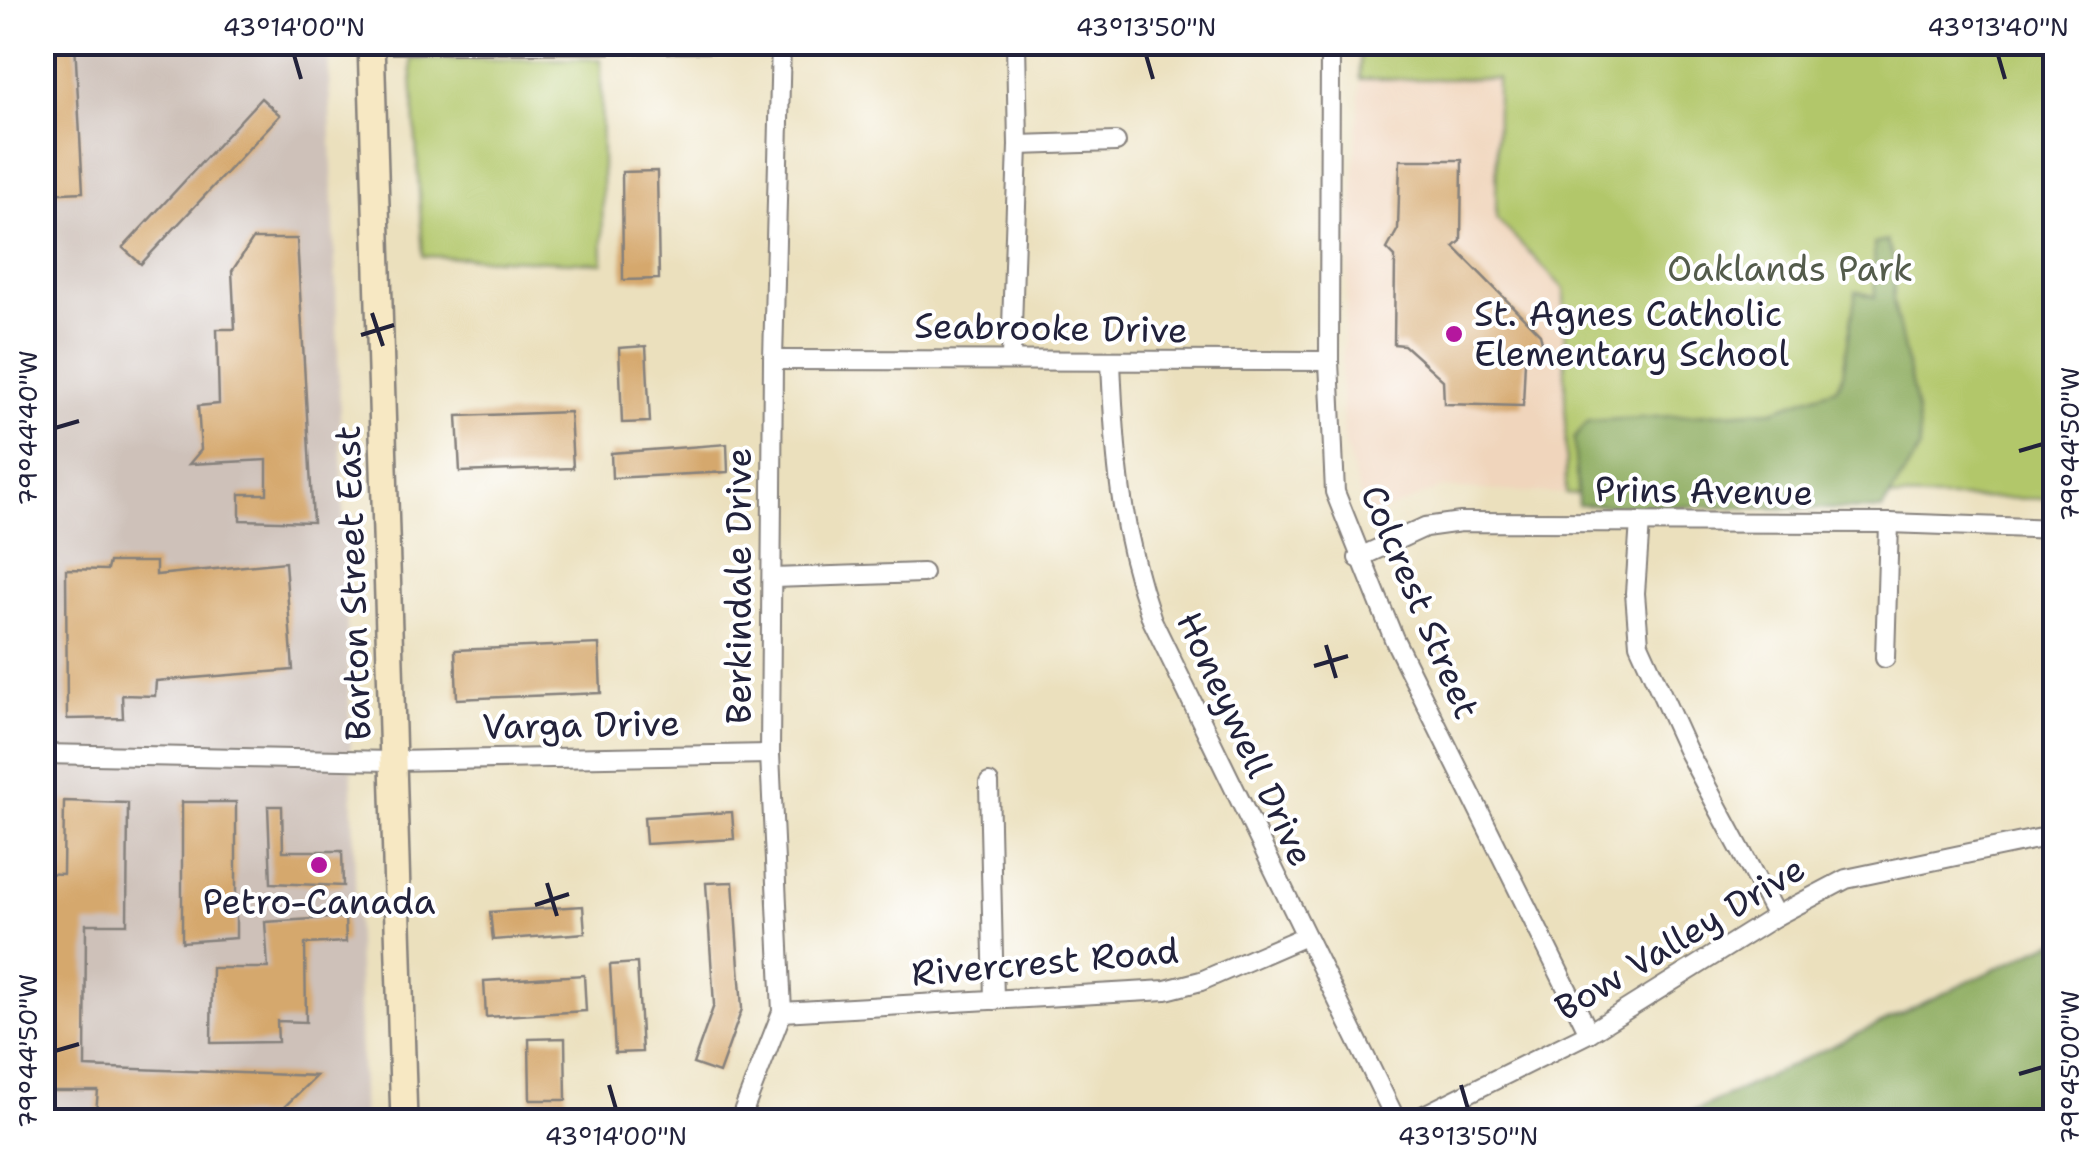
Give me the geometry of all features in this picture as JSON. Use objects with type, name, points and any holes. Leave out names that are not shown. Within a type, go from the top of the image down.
[{"type":"main road","name":"Barton Street East","points":[[371,43],[404,1122]]},
{"type":"street","points":[[1010,358],[1018,145],[1016,42]]},
{"type":"street","name":"Colcrest Street","points":[[1330,42],[1328,361],[1335,492],[1358,558],[1589,1034]]},
{"type":"street","points":[[371,43],[781,43]]},
{"type":"street","name":"Berkindale Drive","points":[[739,1122],[782,1012],[770,754],[773,360],[781,43]]},
{"type":"street","points":[[1018,145],[1116,142]]},
{"type":"street","name":"Seabrooke Drive","points":[[773,360],[1328,361]]},
{"type":"street","name":"Honeywell Drive","points":[[1111,362],[1115,473],[1134,568],[1152,620],[1303,937],[1397,1122]]},
{"type":"street","name":"Prins Avenue","points":[[1358,558],[1424,528],[1461,522],[1889,523],[2056,529]]},
{"type":"street","points":[[1640,522],[1635,593],[1639,644],[1687,750],[1776,916]]},
{"type":"street","points":[[1885,658],[1889,523]]},
{"type":"street","points":[[773,578],[923,573]]},
{"type":"street","name":"Varga Drive","points":[[42,754],[393,762],[770,754]]},
{"type":"street","points":[[989,783],[994,1000]]},
{"type":"street","name":"Bow Valley Drive","points":[[1410,1122],[1589,1034],[1776,916],[1846,879],[2056,835]]},
{"type":"street","name":"Rivercrest Road","points":[[782,1012],[1166,990],[1201,982],[1303,937]]},
{"type":"shaded area","points":[[42,43],[328,43],[363,1121],[43,1121]]},
{"type":"shaded area","name":"St. Agnes Catholic Elementary School","points":[[1360,79],[1497,79],[1496,218],[1564,288],[1566,494],[1441,488],[1367,519],[1343,439],[1341,380]]},
{"type":"green space","name":"Oaklands Park","points":[[1360,43],[2055,43],[2055,499],[1566,494],[1564,289],[1496,218],[1497,79],[1360,79]]},
{"type":"green space","points":[[411,59],[601,59],[603,263],[423,256]]},
{"type":"green space","points":[[1887,241],[1896,267],[1893,300],[1917,410],[1920,448],[1882,510],[1578,505],[1574,439],[1588,421],[1773,410],[1836,388],[1843,373],[1856,291],[1875,297],[1874,244]]},
{"type":"green space","points":[[2055,941],[2055,1121],[1673,1121]]},
{"type":"building","points":[[42,42],[75,42],[83,192],[42,194]]},
{"type":"building","points":[[261,98],[280,115],[141,264],[123,248]]},
{"type":"building","points":[[1400,160],[1462,160],[1461,241],[1454,247],[1540,334],[1542,342],[1525,360],[1523,406],[1444,404],[1443,380],[1404,345],[1394,344],[1395,257],[1387,249],[1398,229]]},
{"type":"building","points":[[657,171],[659,279],[623,280],[622,172]]},
{"type":"building","points":[[253,239],[297,239],[313,522],[240,520],[240,494],[267,494],[267,460],[189,464],[201,450],[198,406],[219,404],[217,329],[235,329],[232,271]]},
{"type":"building","points":[[646,346],[650,422],[622,423],[619,348]]},
{"type":"building","points":[[570,412],[573,468],[460,472],[457,416]]},
{"type":"building","points":[[727,444],[728,472],[612,478],[611,453]]},
{"type":"building","points":[[109,562],[156,562],[156,575],[285,562],[293,670],[156,681],[155,696],[122,695],[123,718],[67,719],[66,569],[107,570]]},
{"type":"building","points":[[599,644],[601,693],[457,699],[455,650]]},
{"type":"building","points":[[64,801],[128,803],[127,924],[86,924],[85,1067],[316,1076],[275,1116],[177,1112],[176,1122],[95,1122],[98,1091],[42,1091],[42,873],[63,874]]},
{"type":"building","points":[[182,802],[236,802],[236,938],[182,942]]},
{"type":"building","points":[[268,806],[282,806],[283,851],[342,851],[343,886],[271,883]]},
{"type":"building","points":[[732,812],[734,839],[646,844],[644,817]]},
{"type":"building","points":[[733,882],[742,1009],[719,1073],[693,1064],[714,1005],[706,883]]},
{"type":"building","points":[[583,906],[585,933],[493,940],[490,912]]},
{"type":"building","points":[[345,917],[346,942],[305,944],[306,1022],[277,1021],[278,1042],[211,1043],[212,968],[268,968],[265,922]]},
{"type":"building","points":[[637,963],[642,1052],[615,1053],[610,965]]},
{"type":"building","points":[[584,975],[586,1011],[486,1017],[484,981]]},
{"type":"building","points":[[565,1038],[566,1100],[530,1100],[529,1039]]},
{"type":"place","name":"St. Agnes Catholic Elementary School","points":[[1454,334]]},
{"type":"place","name":"Petro-Canada","points":[[319,865]]}]
